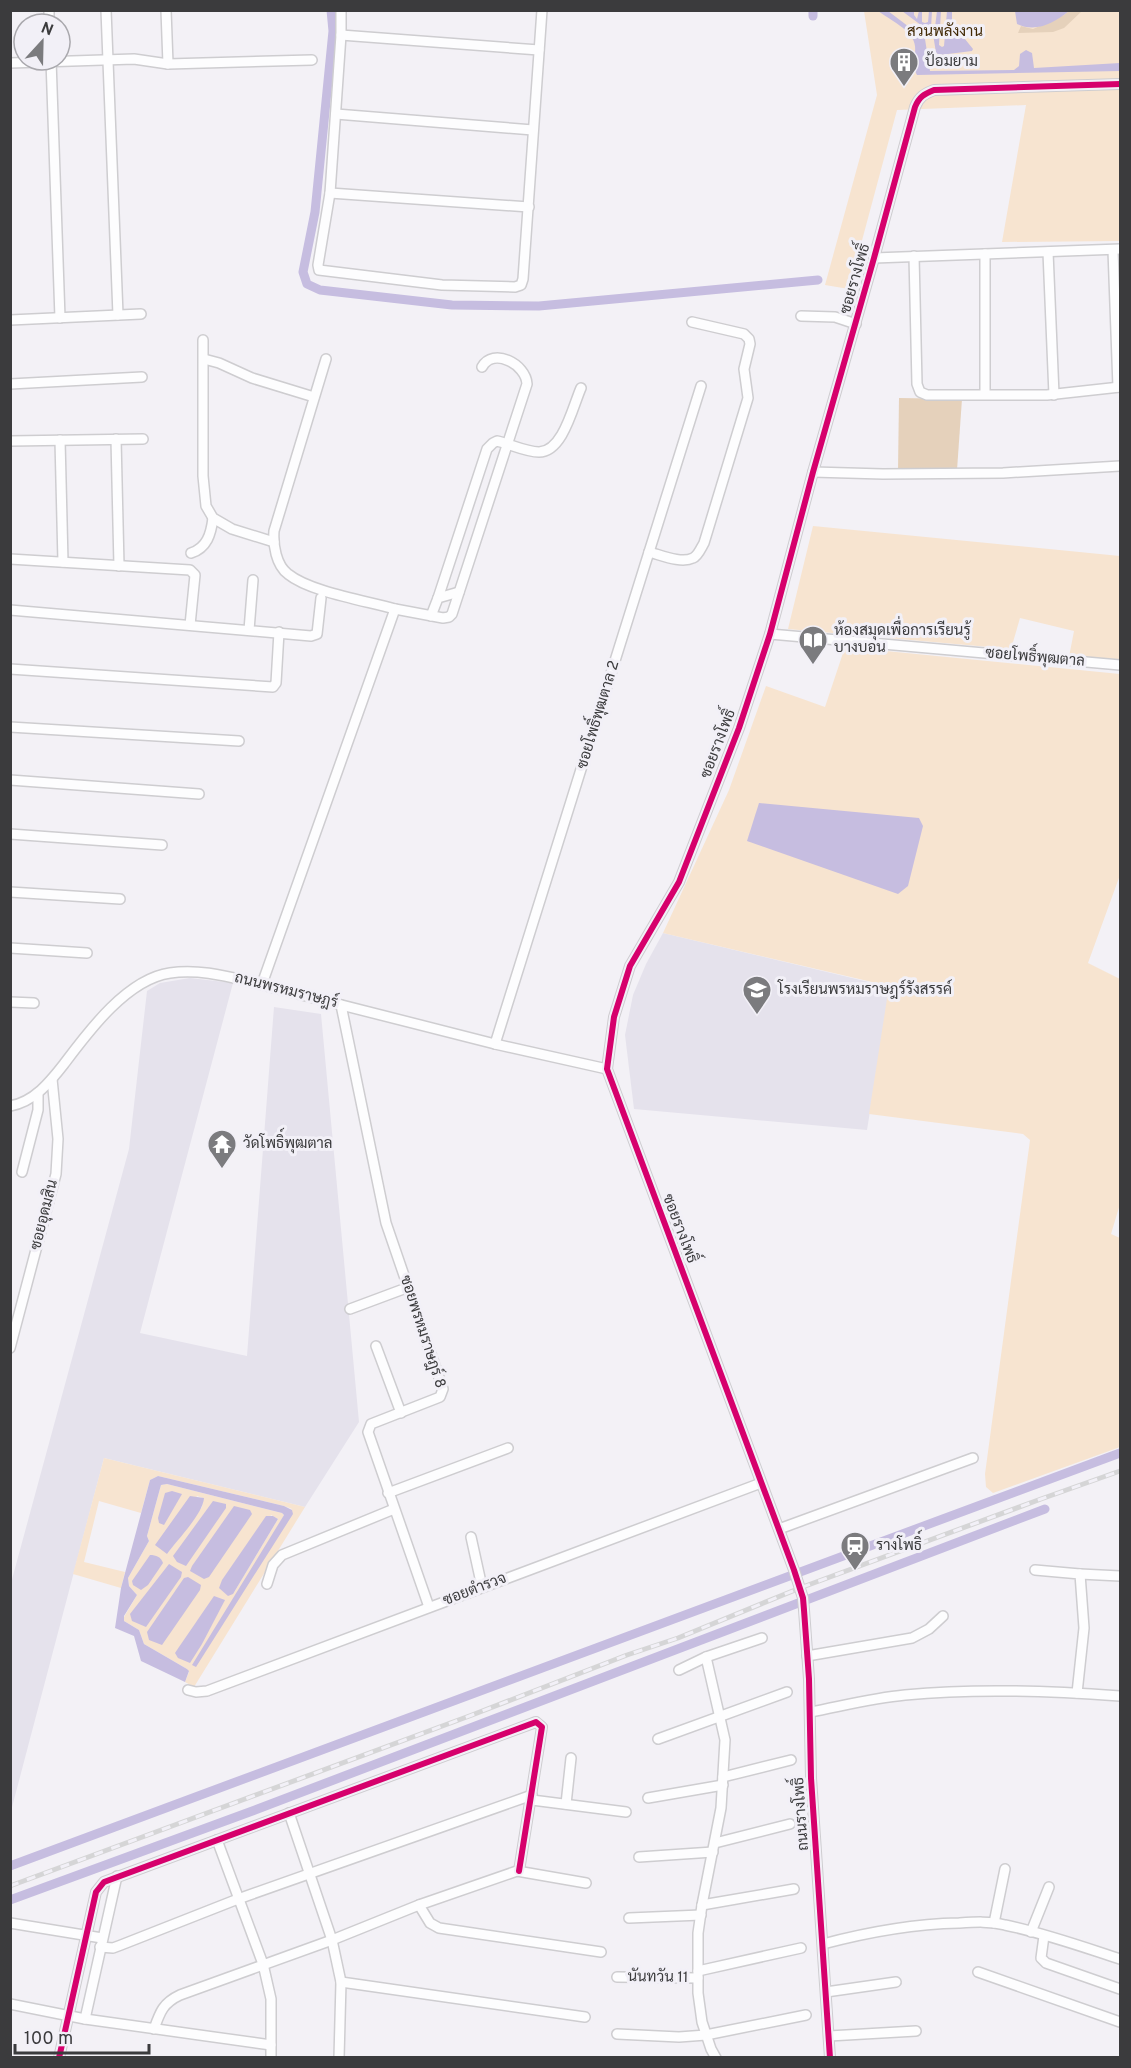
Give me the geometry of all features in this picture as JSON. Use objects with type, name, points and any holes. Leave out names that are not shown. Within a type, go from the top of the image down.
[{"type":"street","points":[[106,10],[106,59],[118,315]]},
{"type":"street","points":[[166,10],[168,64]]},
{"type":"street","points":[[341,10],[330,193],[319,270],[442,285],[515,287],[521,285],[529,207],[532,130],[542,10]]},
{"type":"street","points":[[341,35],[539,50]]},
{"type":"street","points":[[72,60],[134,59],[168,64],[312,60]]},
{"type":"street","points":[[51,72],[60,318]]},
{"type":"street","name":"ซอยรางโพธิ์","points":[[796,1573],[607,1069],[614,1017],[630,966],[679,882],[739,728],[770,634],[918,99],[934,90],[1120,84]]},
{"type":"street","points":[[336,114],[532,130]]},
{"type":"street","points":[[330,193],[529,207]]},
{"type":"street","points":[[874,258],[914,256],[1117,250],[1119,387],[1054,395],[927,394],[920,392],[917,384],[914,256]]},
{"type":"street","points":[[1048,252],[1054,395]]},
{"type":"street","points":[[985,254],[985,394]]},
{"type":"street","points":[[10,320],[141,314]]},
{"type":"street","points":[[801,316],[835,317],[856,324]]},
{"type":"street","points":[[649,552],[683,560],[693,558],[699,553],[748,398],[744,369],[750,344],[749,339],[744,334],[692,322]]},
{"type":"street","points":[[203,340],[206,506],[213,518],[232,529],[274,542]]},
{"type":"street","points":[[326,358],[274,531],[277,556],[287,574],[318,588],[395,609],[431,616],[449,617],[509,444],[527,384],[527,378],[515,364],[506,360],[495,357],[487,360],[482,367]]},
{"type":"street","points":[[204,359],[219,363],[252,378],[314,397]]},
{"type":"street","points":[[10,384],[142,377]]},
{"type":"street","name":"ซอยโพธิ์พุฒตาล 2","points":[[495,1044],[701,386]]},
{"type":"street","points":[[431,616],[487,449],[497,441],[537,452],[553,447],[562,434],[581,388]]},
{"type":"street","points":[[116,439],[119,566]]},
{"type":"street","points":[[10,441],[143,439]]},
{"type":"street","points":[[60,440],[63,562]]},
{"type":"street","points":[[813,472],[1003,473],[1120,466]]},
{"type":"street","points":[[191,553],[203,547],[211,532],[213,518]]},
{"type":"street","points":[[10,559],[190,570],[195,575],[190,625]]},
{"type":"street","points":[[249,630],[253,580]]},
{"type":"street","points":[[438,598],[459,592]]},
{"type":"street","points":[[10,610],[311,636],[317,634],[321,598]]},
{"type":"street","points":[[262,984],[395,609]]},
{"type":"street","points":[[10,669],[273,687],[276,683],[279,632]]},
{"type":"street","name":"ซอยโพธิ์พุฒตาล","points":[[770,634],[1120,665]]},
{"type":"street","points":[[10,727],[239,741]]},
{"type":"street","points":[[10,780],[199,794]]},
{"type":"street","points":[[10,834],[162,845]]},
{"type":"street","points":[[10,892],[120,899]]},
{"type":"street","points":[[10,948],[87,953]]},
{"type":"street","name":"ถนนพรหมราษฎร์","points":[[10,1106],[38,1093],[52,1080],[85,1035],[138,985],[168,973],[206,972],[262,984],[495,1044],[607,1069]]},
{"type":"street","points":[[10,1002],[34,1003]]},
{"type":"street","name":"ซอยพรหมราษฎร์ 8","points":[[341,1005],[379,1198],[443,1389],[440,1397],[371,1424],[368,1432],[429,1607]]},
{"type":"street","name":"ซอยอุดมสิน","points":[[10,1348],[56,1173],[58,1139],[52,1080]]},
{"type":"street","points":[[22,1172],[38,1110],[38,1093]]},
{"type":"street","points":[[350,1309],[409,1287]]},
{"type":"street","points":[[376,1346],[401,1413]]},
{"type":"street","points":[[388,1493],[508,1448]]},
{"type":"street","points":[[779,1529],[973,1458]]},
{"type":"street","name":"ซอยตำรวจ","points":[[188,1690],[207,1691],[761,1483]]},
{"type":"street","points":[[267,1584],[273,1565],[282,1555],[394,1509]]},
{"type":"street","points":[[471,1537],[482,1587]]},
{"type":"street","points":[[1035,1570],[1120,1576]]},
{"type":"street","name":"ถนนรางโพธิ์","points":[[796,1573],[804,1610],[811,1778],[830,2058]]},
{"type":"street","points":[[1077,1693],[1084,1628],[1080,1574]]},
{"type":"street","points":[[807,1656],[912,1638],[929,1629],[943,1616]]},
{"type":"street","points":[[680,1670],[706,1657],[762,1638]]},
{"type":"street","points":[[706,1657],[725,1740],[722,1808],[698,1933],[699,2002],[712,2055]]},
{"type":"street","points":[[810,1712],[904,1695],[977,1690],[1120,1696]]},
{"type":"street","points":[[657,1739],[787,1692]]},
{"type":"street","points":[[59,2058],[99,1887],[117,1876],[536,1722],[542,1727],[519,1871]]},
{"type":"street","points":[[566,1804],[571,1758]]},
{"type":"street","points":[[648,1798],[723,1781],[791,1760]]},
{"type":"street","points":[[10,1923],[86,1935],[113,1948],[238,1899],[532,1797],[626,1812]]},
{"type":"street","points":[[289,1813],[332,1940],[341,1982],[339,2058]]},
{"type":"street","points":[[639,1857],[714,1847],[790,1824]]},
{"type":"street","points":[[217,1840],[263,1964],[271,1999],[271,2058]]},
{"type":"street","points":[[994,1923],[1005,1869]]},
{"type":"street","points":[[154,2030],[161,2008],[171,1999],[332,1940],[419,1905],[519,1871],[586,1883]]},
{"type":"street","points":[[85,2019],[117,1876]]},
{"type":"street","points":[[1031,1932],[1048,1887]]},
{"type":"street","points":[[702,1905],[794,1889]]},
{"type":"street","points":[[419,1905],[430,1923],[440,1928],[601,1952]]},
{"type":"street","points":[[629,1918],[701,1915]]},
{"type":"street","points":[[823,1944],[868,1932],[934,1923],[994,1923],[1120,1956]]},
{"type":"street","points":[[1044,1936],[1041,1958],[1046,1963],[1120,1989]]},
{"type":"street","name":"นันทวัน 11","points":[[617,1977],[698,1974],[801,1948]]},
{"type":"street","points":[[978,1971],[1120,2022]]},
{"type":"street","points":[[341,1982],[585,2017]]},
{"type":"street","points":[[826,1992],[896,1982]]},
{"type":"street","points":[[10,2004],[154,2030],[271,2045]]},
{"type":"street","points":[[616,2034],[679,2037],[706,2035],[806,2015]]},
{"type":"street","points":[[829,2036],[916,2031]]},
{"type":"shaded area","points":[[1015,10],[1069,11],[1051,23],[1038,27],[1024,27],[1017,24]]},
{"type":"shaded area","points":[[878,11],[888,11],[925,39],[930,71],[1014,70],[1019,66],[1020,54],[1026,50],[1032,53],[1034,68],[1120,63],[1120,71],[917,75],[914,41],[900,26]]},
{"type":"shaded area","points":[[902,11],[914,11],[917,19],[919,11],[922,11],[922,22],[925,23],[928,22],[929,11],[932,11],[932,29],[935,27],[937,11],[941,11],[939,45],[942,47],[944,46],[947,11],[952,11],[952,23],[973,49],[972,51],[940,55],[936,53],[933,34]]},
{"type":"shaded area","points":[[1069,11],[1082,11],[1064,28],[1053,32],[1018,33],[1021,26],[1033,29]]},
{"type":"shaded area","points":[[899,398],[962,399],[957,470],[898,470]]},
{"type":"shaded area","points":[[759,803],[919,818],[923,826],[908,886],[898,894],[747,841]]},
{"type":"shaded area","name":"โรงเรียนพรหมราษฎร์รังสรรค์","points":[[663,933],[890,987],[867,1130],[634,1109],[625,1035],[633,995],[646,964]]},
{"type":"shaded area","points":[[190,978],[233,983],[140,1333],[247,1356],[274,1007],[321,1014],[359,1422],[305,1507],[104,1458],[11,1811],[11,1583],[129,1149],[147,991],[160,983]]},
{"type":"shaded area","points":[[158,1476],[284,1506],[292,1510],[293,1514],[196,1667],[192,1665],[284,1515],[167,1484],[161,1485],[147,1536],[149,1541],[128,1578],[129,1586],[137,1595],[124,1616],[124,1621],[139,1630],[144,1644],[189,1671],[185,1682],[141,1661],[134,1636],[115,1628],[121,1588],[150,1480]]},
{"type":"shaded area","points":[[172,1491],[182,1494],[164,1525],[159,1523],[158,1518],[165,1493]]},
{"type":"shaded area","points":[[190,1496],[204,1498],[203,1504],[167,1554],[155,1545]]},
{"type":"shaded area","points":[[213,1501],[226,1504],[226,1508],[186,1566],[177,1562],[173,1556]]},
{"type":"shaded area","points":[[234,1506],[250,1510],[252,1514],[209,1577],[204,1579],[190,1571],[192,1566]]},
{"type":"shaded area","points":[[266,1516],[278,1519],[233,1594],[228,1596],[219,1588],[222,1580]]},
{"type":"shaded area","points":[[150,1555],[158,1557],[163,1563],[148,1585],[141,1590],[133,1585],[132,1581]]},
{"type":"shaded area","points":[[169,1564],[182,1572],[181,1577],[146,1627],[132,1621],[130,1614]]},
{"type":"shaded area","points":[[188,1577],[201,1585],[200,1590],[162,1645],[149,1640],[147,1632],[184,1578]]},
{"type":"shaded area","points":[[214,1596],[225,1600],[202,1644],[190,1663],[178,1658],[175,1653]]},
{"type":"green space","name":"สวนพลังงาน","points":[[864,11],[1120,11],[1120,241],[1002,242],[1026,105],[897,110],[849,289],[825,285],[877,95]]},
{"type":"green space","points":[[813,526],[1120,556],[1120,661],[1069,657],[1074,631],[1020,618],[1011,649],[788,629]]},
{"type":"green space","points":[[845,647],[1120,674],[1120,875],[1088,963],[1120,979],[1120,1204],[1111,1234],[1120,1238],[1120,1447],[993,1493],[986,1487],[985,1474],[1030,1140],[1023,1134],[869,1114],[889,986],[663,933],[729,790],[766,686],[825,707]]},
{"type":"green space","points":[[104,1458],[305,1507],[194,1687],[185,1682],[189,1672],[187,1669],[144,1644],[139,1630],[124,1621],[137,1595],[129,1586],[128,1578],[149,1541],[147,1536],[161,1485],[167,1484],[282,1513],[284,1515],[275,1531],[292,1509],[158,1476],[150,1480],[141,1513],[99,1501],[84,1562],[125,1572],[121,1588],[73,1574]],"holes":[[[197,1496],[203,1498],[202,1507],[167,1554]],[[271,1515],[278,1519],[233,1594]]]},
{"type":"waterway","points":[[331,10],[333,31],[315,212],[303,272],[307,284],[320,290],[452,305],[539,306],[818,280]]},
{"type":"waterway","points":[[813,10],[813,16]]},
{"type":"waterway","points":[[10,1866],[1120,1453]]},
{"type":"waterway","points":[[10,1900],[255,1810],[1045,1509]]},
{"type":"railway","points":[[10,1886],[472,1715],[627,1655],[678,1638],[800,1588],[1120,1471]]},
{"type":"cycle path","points":[[830,2058],[811,1778],[809,1679],[803,1598],[607,1069],[614,1017],[630,966],[679,882],[739,728],[770,634],[915,107],[922,96],[934,90],[1120,84]]},
{"type":"cycle path","points":[[59,2058],[96,1892],[104,1882],[536,1722],[542,1727],[519,1871]]},
{"type":"place","name":"ป้อมยาม","points":[[904,88]]},
{"type":"place","name":"ห้องสมุดเพื่อการเรียนรู้ บางบอน","points":[[813,666]]},
{"type":"place","name":"โรงเรียนพรหมราษฎร์รังสรรค์","points":[[757,1016]]},
{"type":"place","name":"วัดโพธิ์พุฒตาล","points":[[222,1170]]},
{"type":"place","name":"รางโพธิ์","points":[[855,1572]]}]
